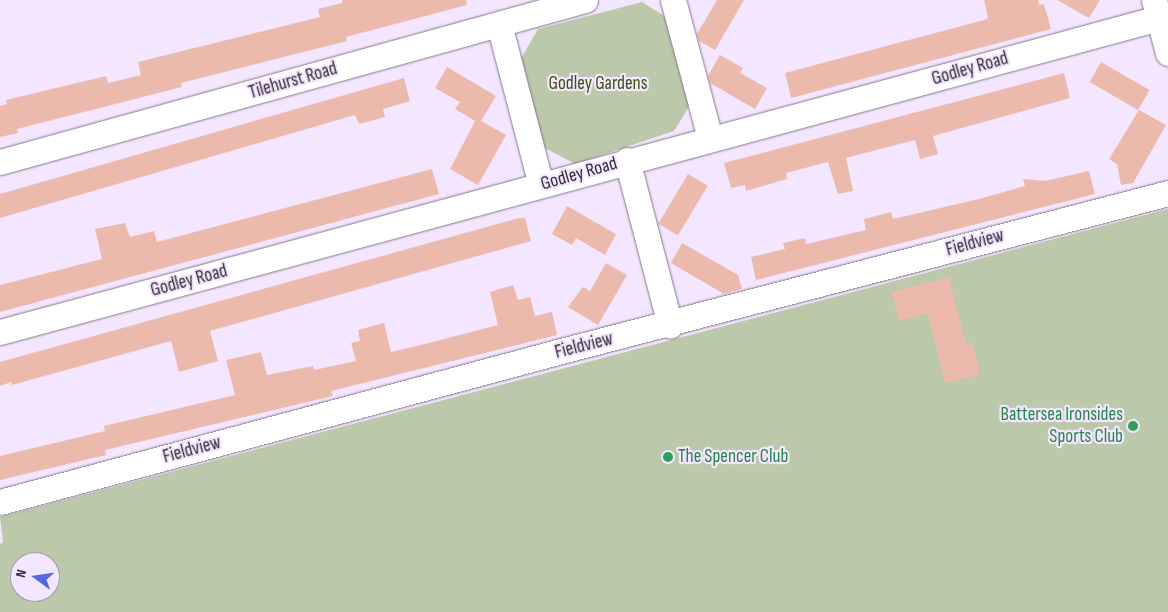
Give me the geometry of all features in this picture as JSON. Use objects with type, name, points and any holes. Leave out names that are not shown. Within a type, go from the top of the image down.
[{"type":"street","name":"Tilehurst Road","points":[[0,162],[585,0]]},
{"type":"street","points":[[673,0],[710,138]]},
{"type":"street","points":[[1157,9],[1168,53]]},
{"type":"street","name":"Godley Road","points":[[0,332],[542,185],[1157,9]]},
{"type":"street","points":[[499,24],[542,185]]},
{"type":"street","points":[[627,160],[670,325]]},
{"type":"street","name":"Fieldview","points":[[0,502],[565,350],[670,325],[1168,193]]},
{"type":"green space","name":"Godley Gardens","points":[[642,2],[666,17],[690,105],[674,131],[575,164],[545,148],[520,60],[538,29]]},
{"type":"green space","name":"The Spencer Club","points":[[1168,209],[1168,612],[0,612],[0,544],[3,542],[0,517]]},
{"type":"building","points":[[342,0],[466,0],[467,5],[346,37],[347,41],[181,83],[182,87],[17,129],[18,133],[0,137],[0,106],[7,104],[6,100],[106,76],[108,83],[141,75],[138,62],[320,17],[318,9],[342,3]]},
{"type":"building","points":[[717,0],[744,0],[715,50],[699,41],[697,34]]},
{"type":"building","points":[[984,0],[1038,0],[1039,5],[1044,4],[1051,29],[791,98],[785,73],[984,20],[988,18]]},
{"type":"building","points":[[1057,0],[1100,0],[1089,18]]},
{"type":"building","points":[[720,55],[743,68],[740,73],[767,88],[755,109],[710,83],[708,76]]},
{"type":"building","points":[[1101,62],[1149,90],[1138,110],[1090,82]]},
{"type":"building","points":[[447,67],[496,96],[481,121],[506,135],[478,185],[450,169],[475,121],[455,109],[460,102],[435,88]]},
{"type":"building","points":[[1064,73],[1070,98],[933,136],[938,154],[920,159],[915,140],[846,158],[853,191],[838,194],[828,162],[786,173],[787,179],[746,191],[745,185],[731,188],[724,163]]},
{"type":"building","points":[[404,78],[410,101],[383,109],[385,117],[359,124],[355,115],[0,218],[0,194]]},
{"type":"building","points":[[1139,110],[1166,125],[1133,183],[1121,185],[1117,164],[1109,159]]},
{"type":"building","points":[[432,169],[439,194],[0,312],[0,285],[102,259],[95,229],[125,223],[130,237],[154,231],[157,242]]},
{"type":"building","points":[[1089,171],[1095,194],[756,280],[751,257],[785,249],[783,243],[805,238],[806,244],[866,230],[864,219],[891,212],[893,219],[979,199],[1025,186],[1023,179],[1045,181]]},
{"type":"building","points":[[688,174],[708,186],[678,236],[658,224]]},
{"type":"building","points":[[567,206],[616,234],[605,255],[576,238],[572,245],[552,234]]},
{"type":"building","points":[[519,218],[525,218],[531,241],[210,331],[218,361],[179,372],[171,341],[12,385],[11,382],[0,386],[0,362]]},
{"type":"building","points":[[682,243],[738,275],[742,289],[724,294],[671,263]]},
{"type":"building","points":[[606,263],[627,275],[598,325],[568,307],[583,287],[590,291]]},
{"type":"building","points":[[949,277],[966,344],[972,343],[980,375],[945,383],[928,313],[899,321],[891,292]]},
{"type":"building","points":[[513,285],[518,300],[530,297],[535,316],[552,312],[557,335],[331,391],[333,396],[105,450],[106,455],[0,480],[0,456],[105,431],[104,426],[235,395],[226,360],[261,352],[267,375],[313,366],[314,370],[356,361],[351,343],[360,341],[358,330],[384,323],[391,352],[498,325],[490,292]]},
{"type":"place","name":"Battersea Ironsides Sports Club","points":[[1133,426]]},
{"type":"place","name":"The Spencer Club","points":[[668,457]]}]
